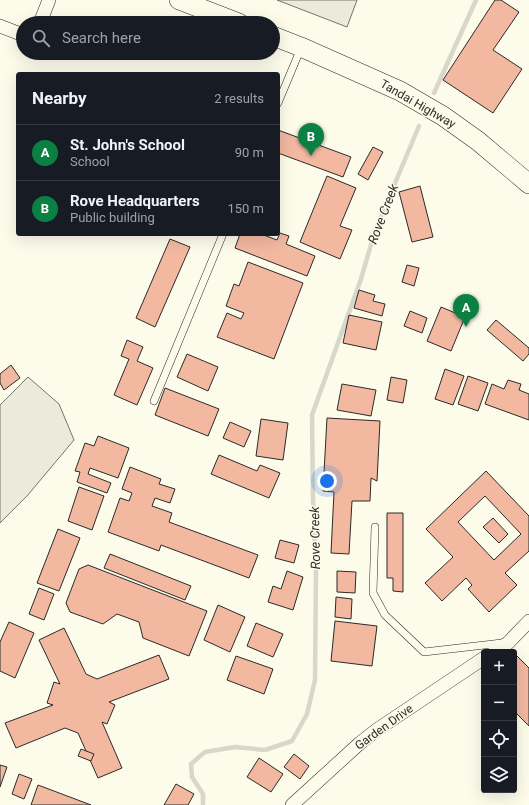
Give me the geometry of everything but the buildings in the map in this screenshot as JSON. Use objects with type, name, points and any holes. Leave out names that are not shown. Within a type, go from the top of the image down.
[{"type":"main road","points":[[179,0],[221,16]]},
{"type":"main road","name":"Tandai Highway","points":[[280,39],[400,91],[443,116],[478,141],[529,184]]},
{"type":"street","points":[[43,16],[50,0]]},
{"type":"street","points":[[0,26],[16,32]]},
{"type":"street","points":[[499,649],[508,643],[529,621]]},
{"type":"street","name":"Garden Drive","points":[[292,805],[366,738],[481,660]]},
{"type":"lane","points":[[280,98],[301,47]]},
{"type":"lane","points":[[154,401],[222,236]]},
{"type":"lane","points":[[375,527],[373,593],[385,615],[424,652],[508,643]]},
{"type":"shaded area","points":[[277,0],[357,0],[347,27]]},
{"type":"shaded area","points":[[28,377],[59,404],[74,440],[27,496],[0,523],[0,405]]},
{"type":"waterway","name":"Rove Creek","points":[[434,93],[476,0]]},
{"type":"waterway","name":"Rove Creek","points":[[203,805],[203,794],[192,777],[191,764],[205,752],[235,747],[265,750],[292,741],[307,714],[315,680],[316,569],[313,500],[312,415],[361,279],[375,231],[419,126]]},
{"type":"place","name":"Rove Headquarters","points":[[311,156]]},
{"type":"place","name":"St. John's School","points":[[466,327]]}]
